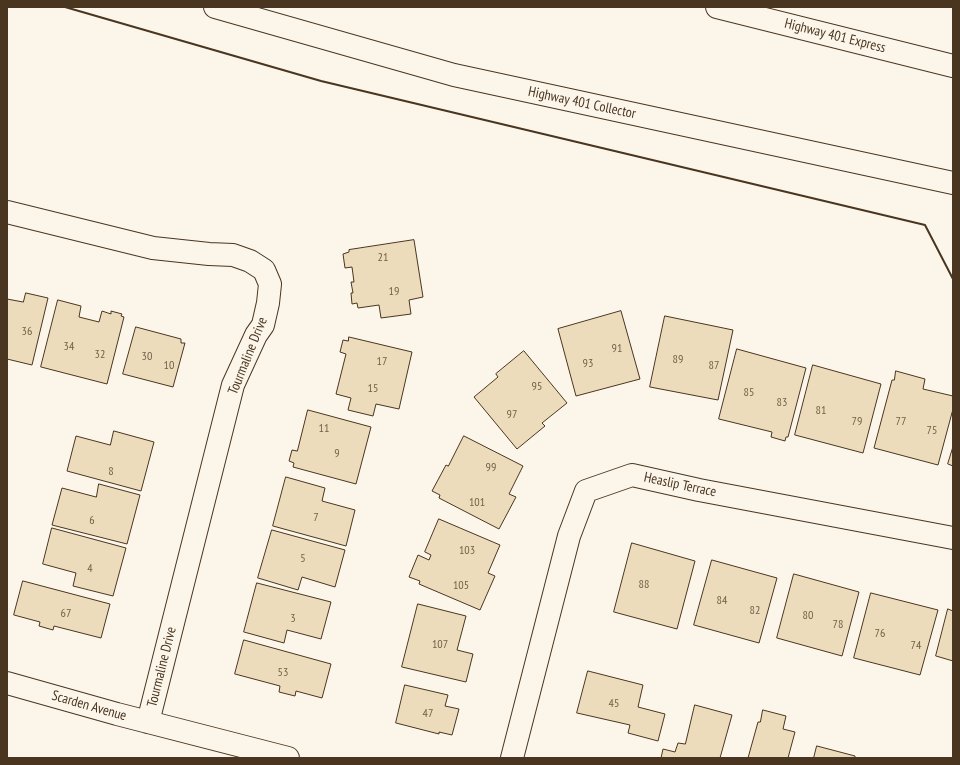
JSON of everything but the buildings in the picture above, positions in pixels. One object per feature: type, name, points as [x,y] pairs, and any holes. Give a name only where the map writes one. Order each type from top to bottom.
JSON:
[{"type":"main road","name":"Highway 401 Collector","points":[[215,7],[454,75],[953,183]]},
{"type":"main road","name":"Highway 401 Express","points":[[717,7],[953,66]]},
{"type":"main road","name":"Tourmaline Drive","points":[[7,212],[153,248],[233,255],[250,261],[264,270],[270,284],[268,303],[263,325],[256,335],[233,385],[148,722]]},
{"type":"main road","name":"Heaslip Terrace","points":[[512,758],[569,536],[586,491],[632,475],[707,491],[953,538]]},
{"type":"main road","name":"Scarden Avenue","points":[[7,683],[148,722],[288,758]]},
{"type":"wall","points":[[65,7],[321,81],[925,225],[953,279]]}]
